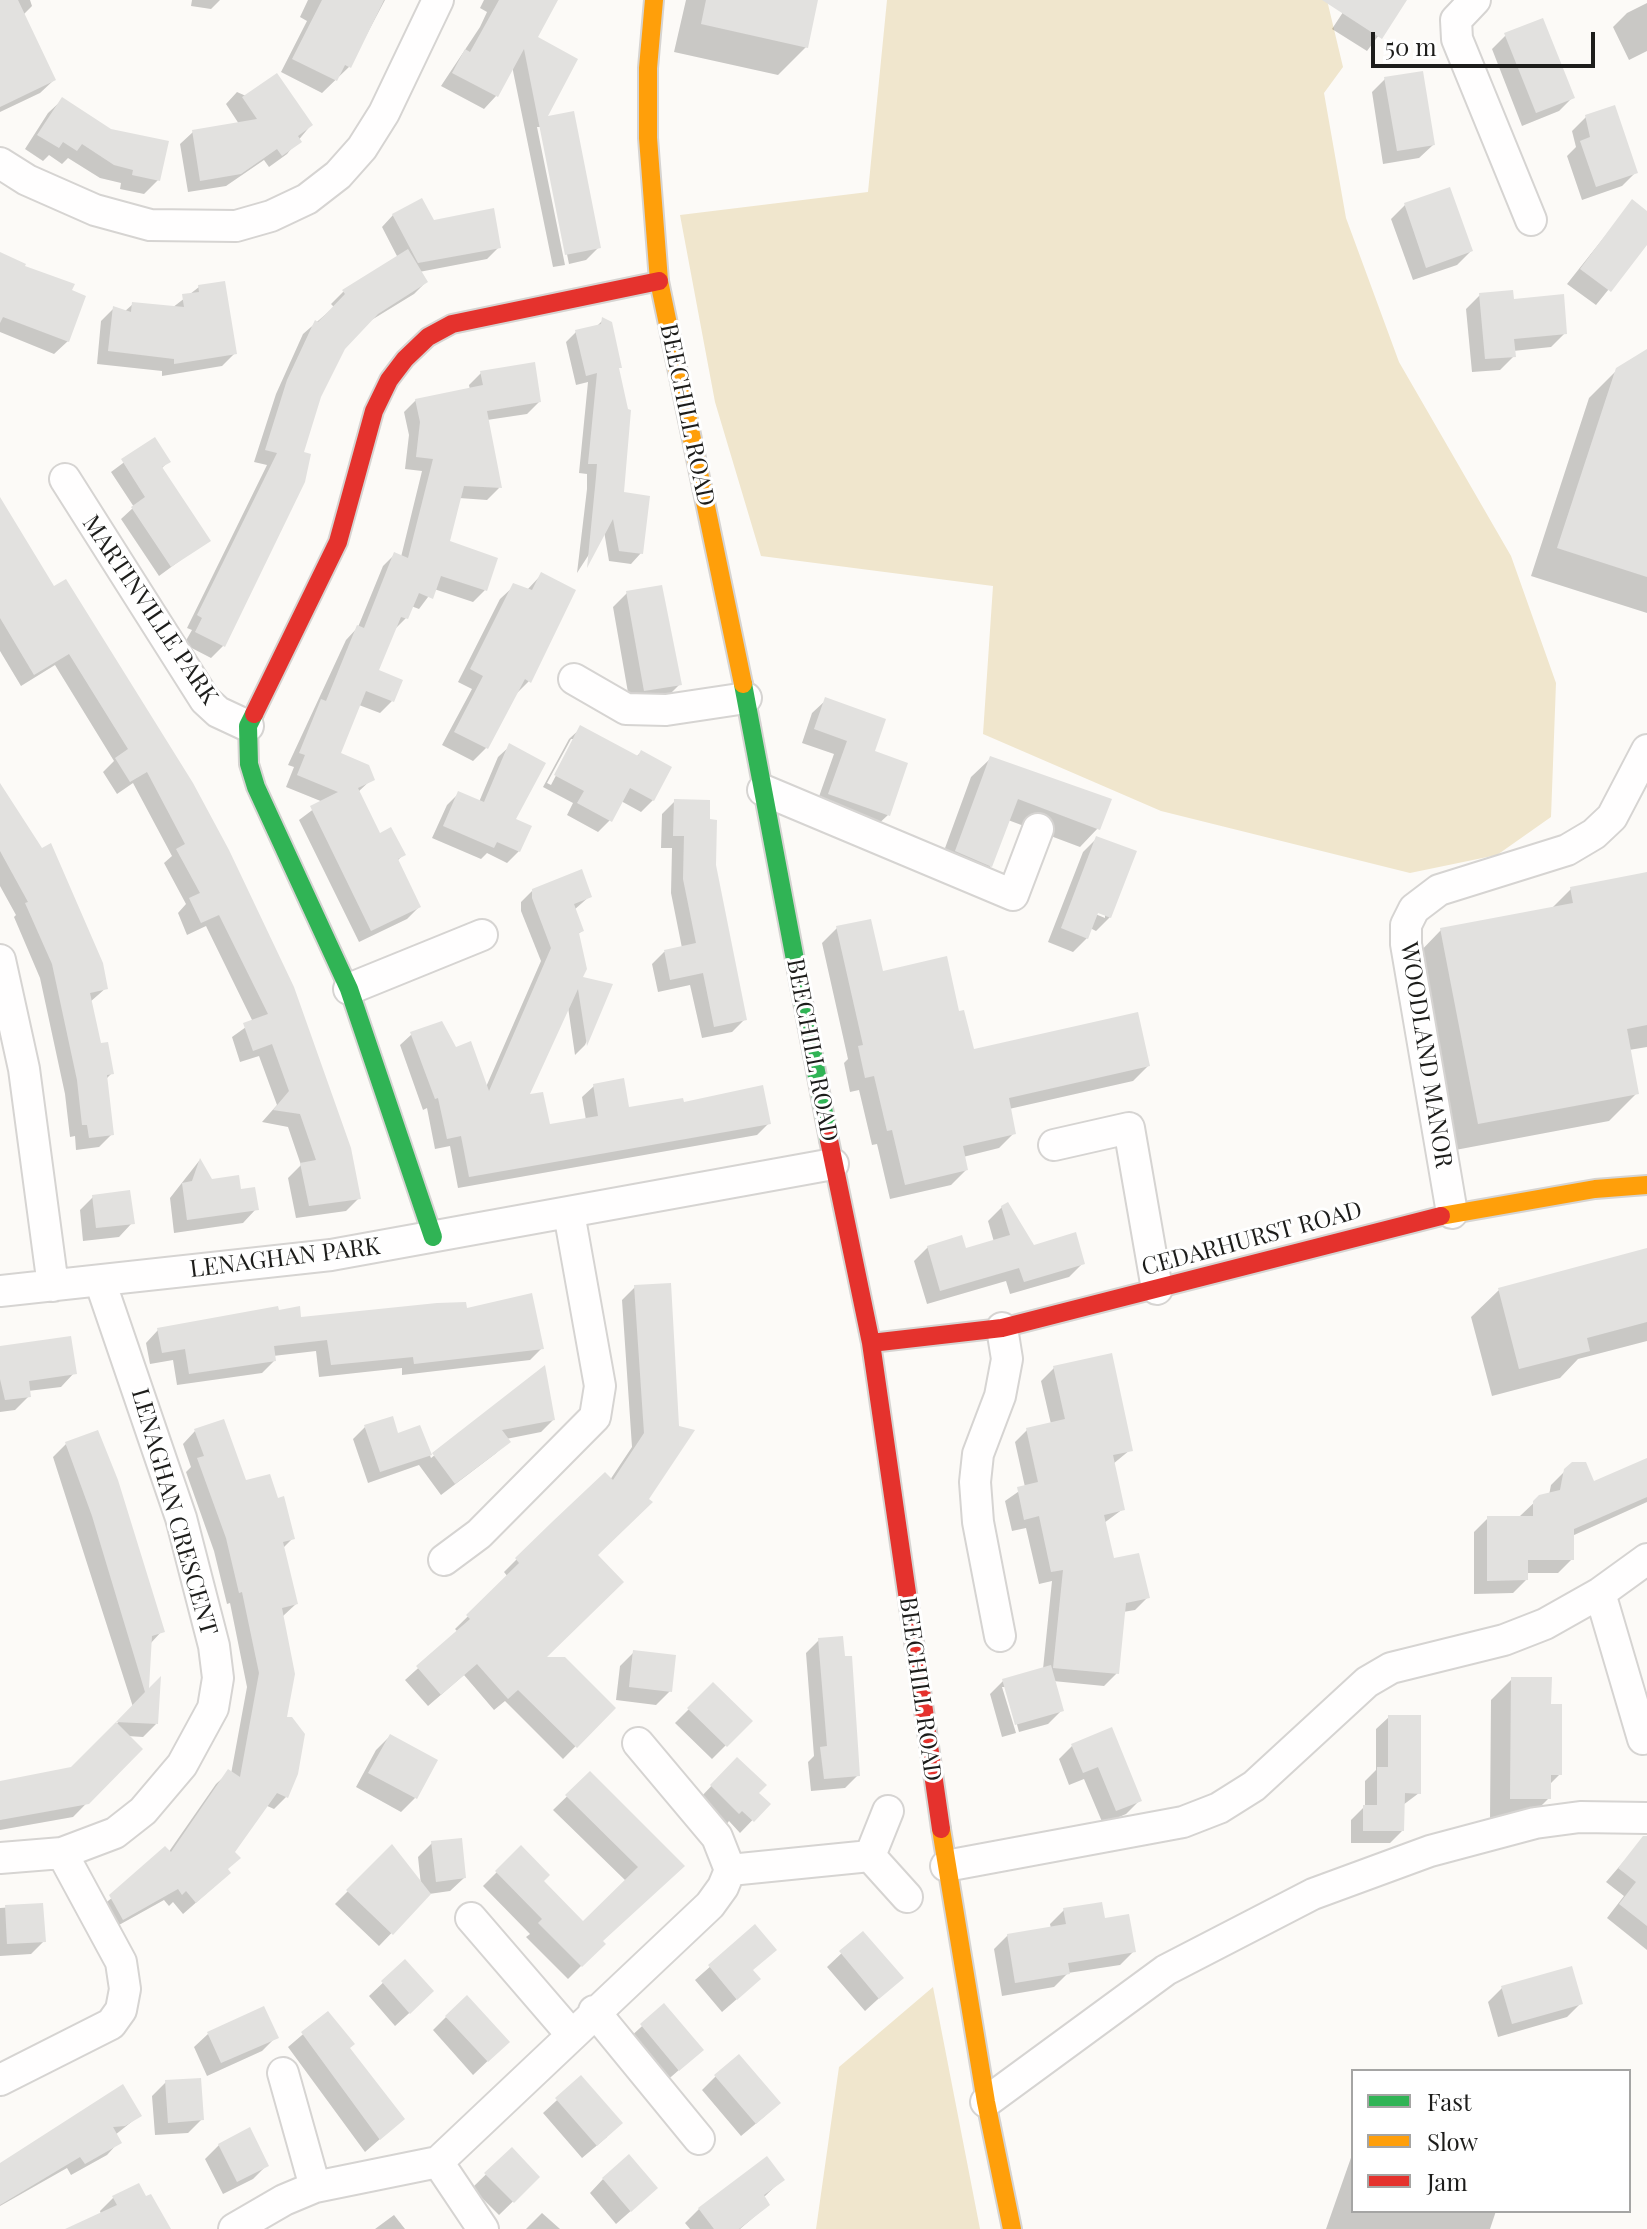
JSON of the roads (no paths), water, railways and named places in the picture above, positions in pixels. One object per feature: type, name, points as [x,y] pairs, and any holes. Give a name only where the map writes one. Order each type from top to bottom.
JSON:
[{"type":"street","points":[[0,163],[27,180],[95,210],[150,225],[236,226],[271,216],[307,199],[328,183],[362,148],[384,113],[438,0]]},
{"type":"street","name":"BEECHILL ROAD","points":[[654,0],[648,68],[648,138],[659,281],[746,698],[833,1164],[871,1343],[946,1866],[986,2102],[1012,2229]]},
{"type":"street","points":[[1475,0],[1456,20],[1457,39],[1531,220]]},
{"type":"street","name":"MARTINVILLE PARK","points":[[433,1237],[349,989],[256,787],[249,764],[248,726],[338,542],[374,411],[389,380],[405,359],[428,337],[452,324],[659,281]]},
{"type":"street","name":"MARTINVILLE PARK","points":[[65,479],[205,700],[225,716],[248,726]]},
{"type":"street","points":[[574,679],[626,709],[666,710],[746,698]]},
{"type":"street","name":"WOODLAND MANOR","points":[[1452,1213],[1406,944],[1406,925],[1414,909],[1426,897],[1567,850],[1594,834],[1612,817],[1647,750]]},
{"type":"street","points":[[763,790],[1013,895],[1038,829]]},
{"type":"street","points":[[349,989],[482,935]]},
{"type":"street","points":[[0,960],[24,1069],[53,1286]]},
{"type":"street","points":[[1054,1145],[1129,1128],[1157,1289]]},
{"type":"street","name":"LENAGHAN PARK","points":[[0,1291],[316,1257],[833,1164]]},
{"type":"street","name":"CEDARHURST ROAD","points":[[871,1343],[1002,1328],[1452,1213],[1595,1189],[1647,1185]]},
{"type":"street","points":[[444,1560],[479,1534],[595,1417],[600,1386],[569,1213]]},
{"type":"street","name":"LENAGHAN CRESCENT","points":[[0,1858],[62,1853],[115,1833],[143,1811],[200,1738],[213,1708],[218,1678],[181,1518],[100,1281]]},
{"type":"street","points":[[1000,1636],[978,1522],[975,1482],[978,1454],[1003,1384],[1007,1359],[1002,1328]]},
{"type":"street","points":[[946,1866],[1155,1828],[1219,1808],[1254,1786],[1367,1682],[1391,1668],[1504,1640],[1545,1624],[1600,1593],[1647,1559]]},
{"type":"street","points":[[1600,1593],[1643,1739]]},
{"type":"street","points":[[638,1743],[717,1837],[730,1870]]},
{"type":"street","points":[[870,1856],[888,1811]]},
{"type":"street","points":[[986,2102],[1166,1970],[1313,1894],[1430,1851],[1535,1823],[1580,1817],[1647,1818]]},
{"type":"street","points":[[0,2080],[111,2024],[121,2010],[125,1989],[121,1962],[62,1853]]},
{"type":"street","points":[[730,1870],[870,1856]]},
{"type":"street","points":[[870,1856],[907,1897]]},
{"type":"street","points":[[234,2229],[284,2200],[315,2187],[438,2162],[594,2011],[710,1905],[730,1870]]},
{"type":"street","points":[[471,1918],[571,2034]]},
{"type":"street","points":[[594,2011],[699,2139]]},
{"type":"street","points":[[283,2073],[315,2187]]},
{"type":"street","points":[[438,2162],[483,2229]]}]
